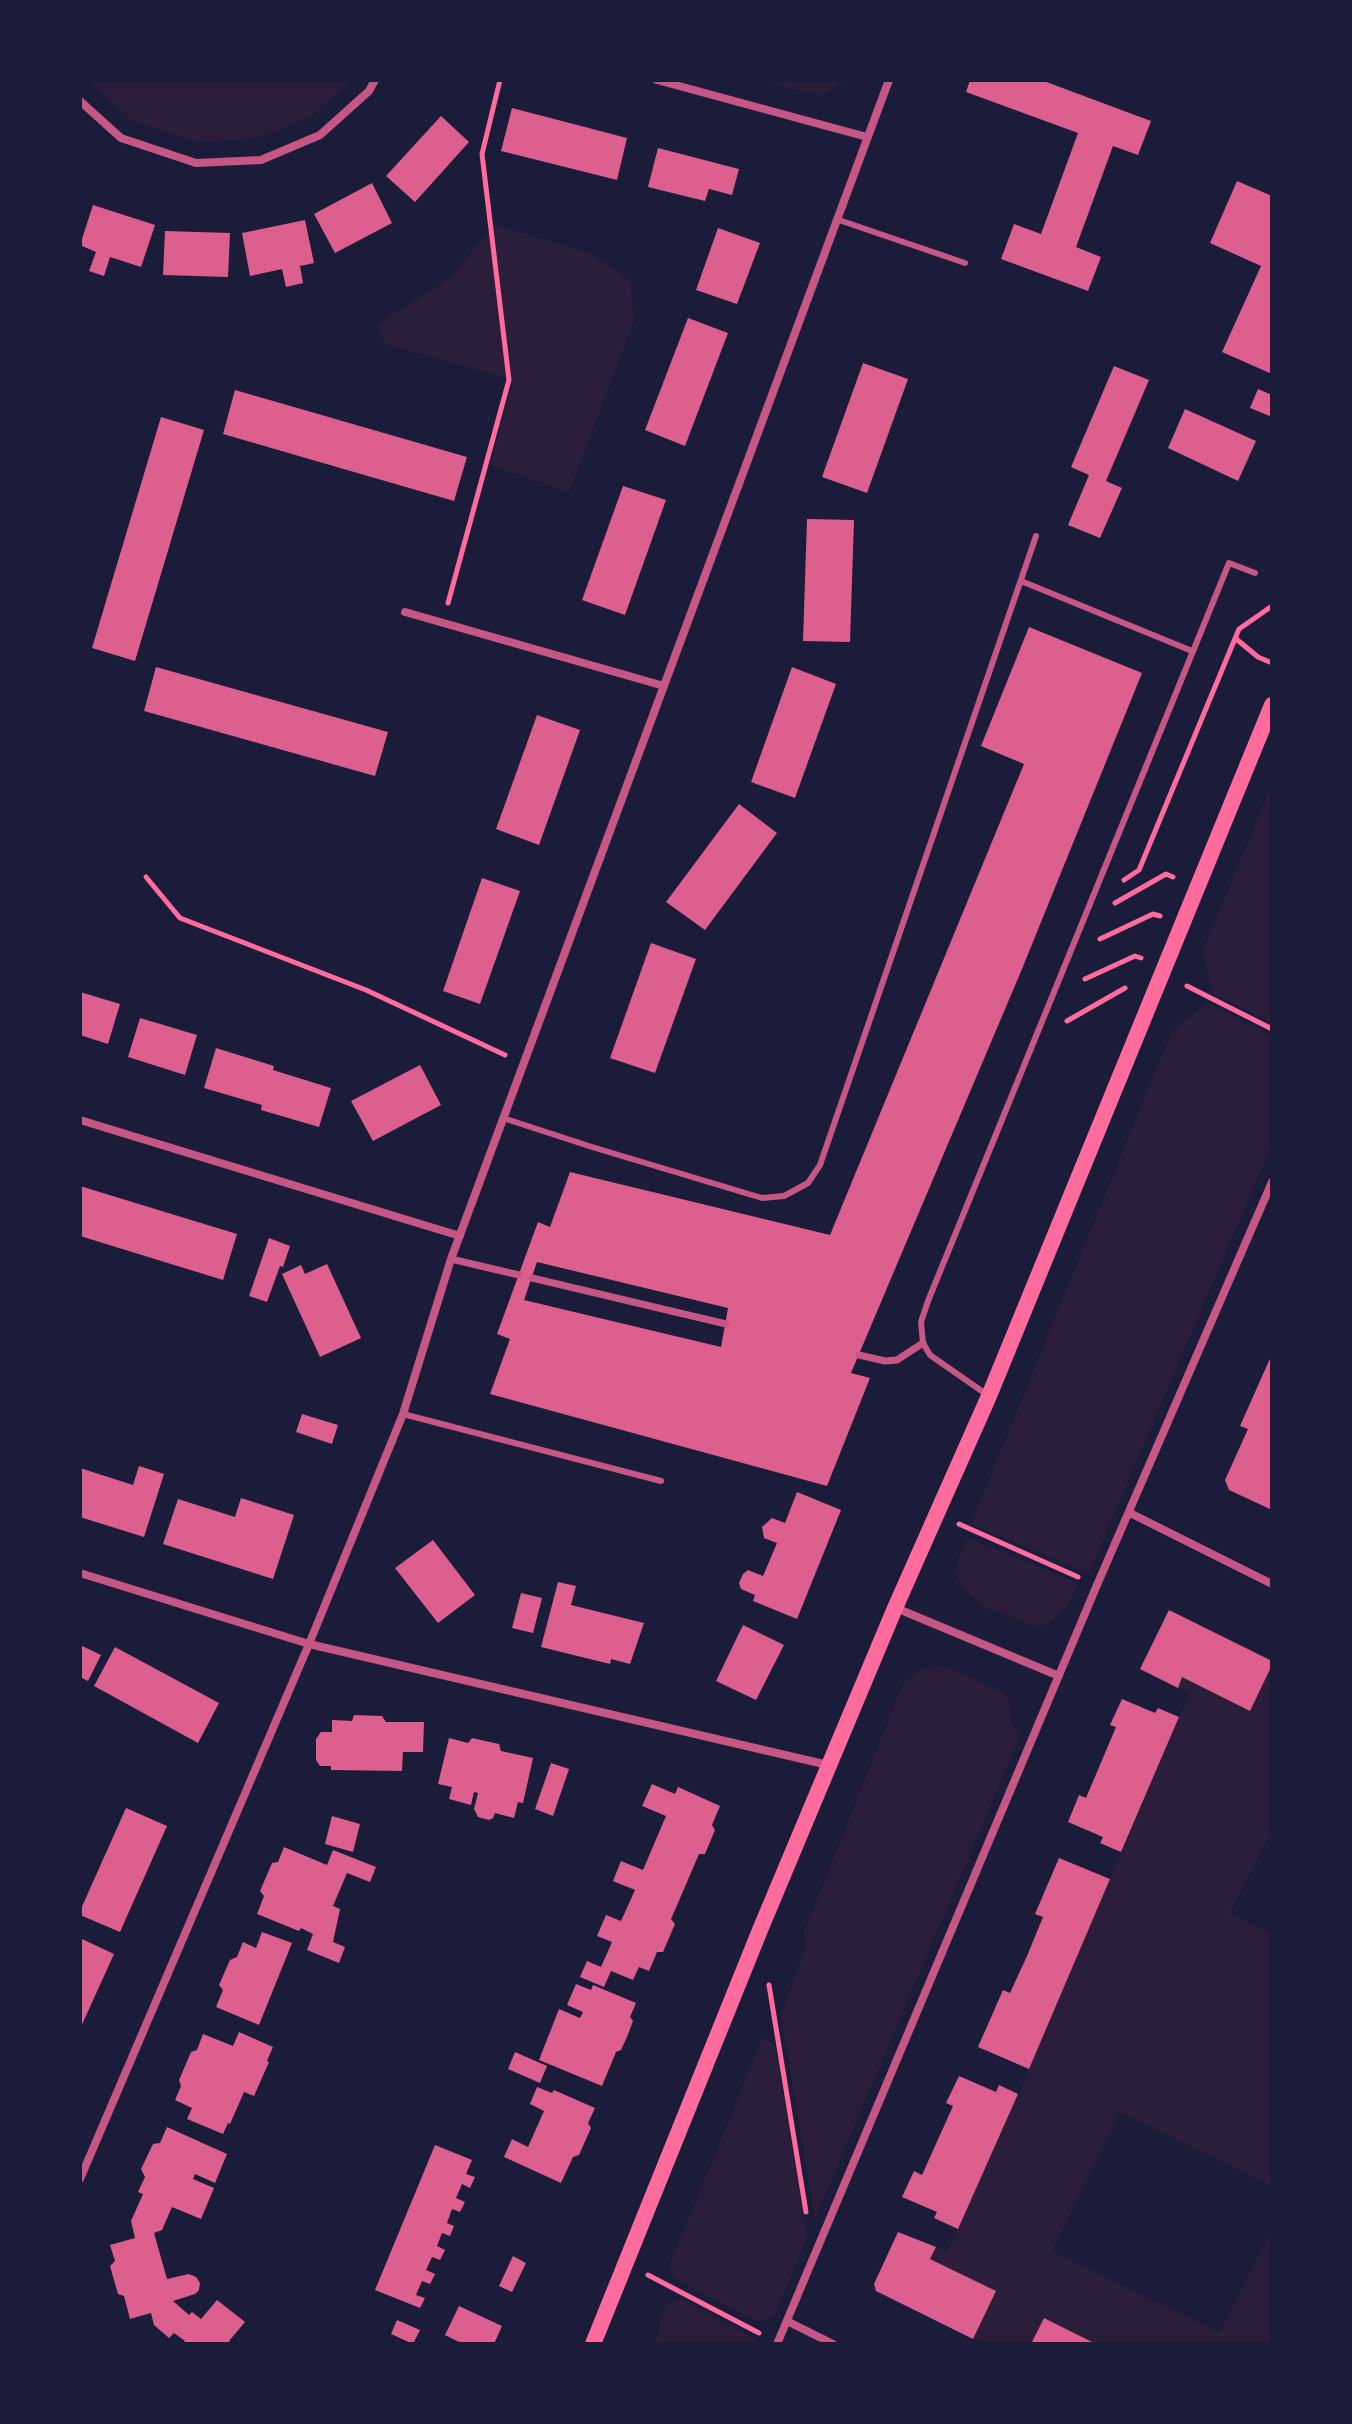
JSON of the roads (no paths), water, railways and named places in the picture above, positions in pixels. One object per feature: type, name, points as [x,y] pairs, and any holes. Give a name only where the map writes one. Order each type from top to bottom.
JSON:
[{"type":"main road","points":[[593,2344],[828,1765],[989,1396],[1272,705]]},
{"type":"street","points":[[80,101],[121,138],[196,163],[261,160],[320,135],[369,91],[375,80]]},
{"type":"street","points":[[657,80],[867,137]]},
{"type":"street","points":[[80,2179],[309,1644],[403,1414],[451,1259],[889,80]]},
{"type":"street","points":[[405,612],[664,686]]},
{"type":"street","points":[[80,1120],[460,1236]]},
{"type":"street","points":[[778,2343],[1097,1585],[1272,1182]]},
{"type":"street","points":[[451,1259],[519,1275]]},
{"type":"street","points":[[532,1278],[726,1324]]},
{"type":"street","points":[[859,1355],[885,1361],[897,1360],[923,1343]]},
{"type":"street","points":[[1130,1513],[1272,1584]]},
{"type":"street","points":[[80,1573],[309,1644],[828,1765]]},
{"type":"street","points":[[895,1608],[1059,1676]]},
{"type":"street","points":[[787,2321],[833,2344]]},
{"type":"lane","points":[[836,219],[965,263]]},
{"type":"lane","points":[[503,1118],[762,1198],[784,1196],[808,1183],[820,1165],[1036,536]]},
{"type":"lane","points":[[989,1396],[930,1355],[923,1343],[921,1322],[1229,563],[1255,573]]},
{"type":"lane","points":[[1021,581],[1192,651]]},
{"type":"lane","points":[[403,1414],[661,1481]]}]
